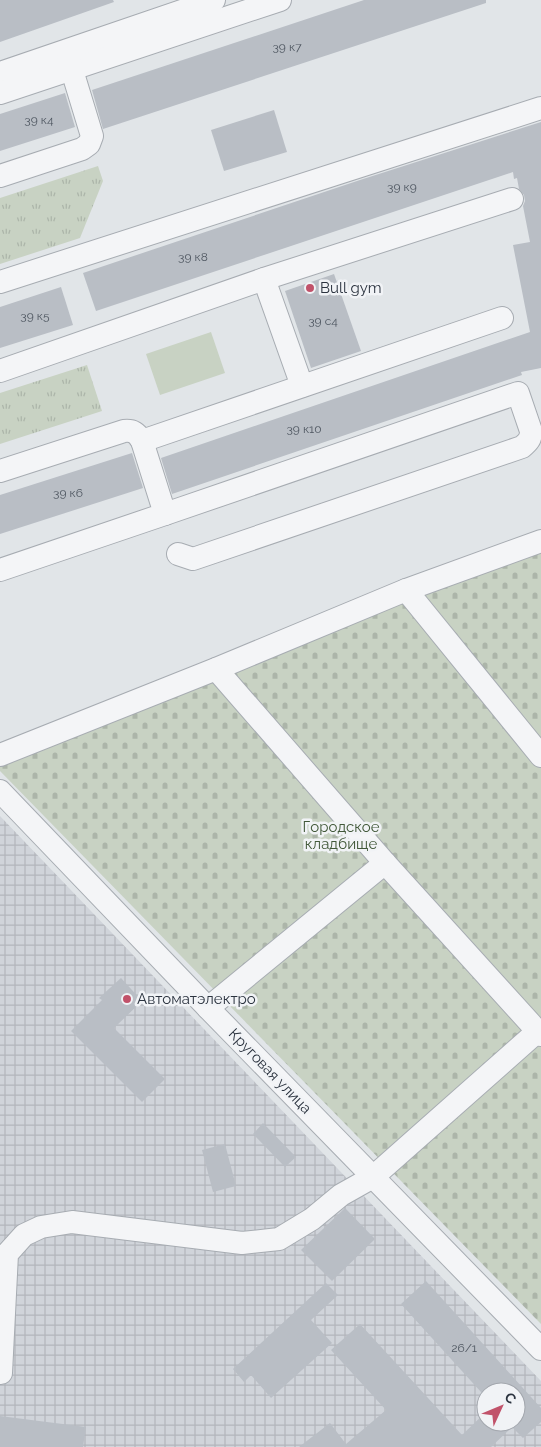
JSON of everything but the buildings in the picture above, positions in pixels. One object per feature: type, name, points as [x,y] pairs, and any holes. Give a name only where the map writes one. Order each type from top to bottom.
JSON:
[{"type":"street","points":[[0,94],[69,60],[161,9],[214,0]]},
{"type":"street","points":[[0,73],[69,60],[280,0]]},
{"type":"street","points":[[0,176],[82,149],[89,144],[92,136],[69,60]]},
{"type":"street","points":[[0,282],[541,108]]},
{"type":"street","points":[[0,371],[264,279],[512,199]]},
{"type":"street","points":[[264,279],[302,386]]},
{"type":"street","points":[[142,441],[502,318]]},
{"type":"street","points":[[0,570],[518,393],[531,431],[529,441],[522,447],[193,559],[178,554]]},
{"type":"street","points":[[0,471],[130,431],[137,434],[142,441],[166,514]]},
{"type":"street","points":[[0,754],[216,669],[406,590],[541,541]]},
{"type":"street","points":[[406,590],[541,756]]},
{"type":"street","points":[[1,1373],[7,1254],[24,1234],[41,1227],[72,1222],[242,1243],[279,1239],[373,1177],[539,1033],[385,863],[216,669]]},
{"type":"street","name":"Круговая улица","points":[[0,791],[208,1008],[540,1345]]},
{"type":"street","points":[[208,1008],[385,863]]},
{"type":"shaded area","points":[[0,816],[541,1381],[541,1447],[0,1447]]},
{"type":"green space","points":[[98,166],[103,181],[80,238],[0,264],[0,198]]},
{"type":"green space","points":[[211,332],[225,373],[160,395],[146,354]]},
{"type":"green space","points":[[87,365],[102,411],[0,444],[0,393]]},
{"type":"green space","name":"Городское кладбище","points":[[541,531],[541,1324],[0,771],[0,767]]},
{"type":"place","name":"Bull gym","points":[[310,288]]},
{"type":"place","name":"Автоматэлектро","points":[[127,999]]}]
